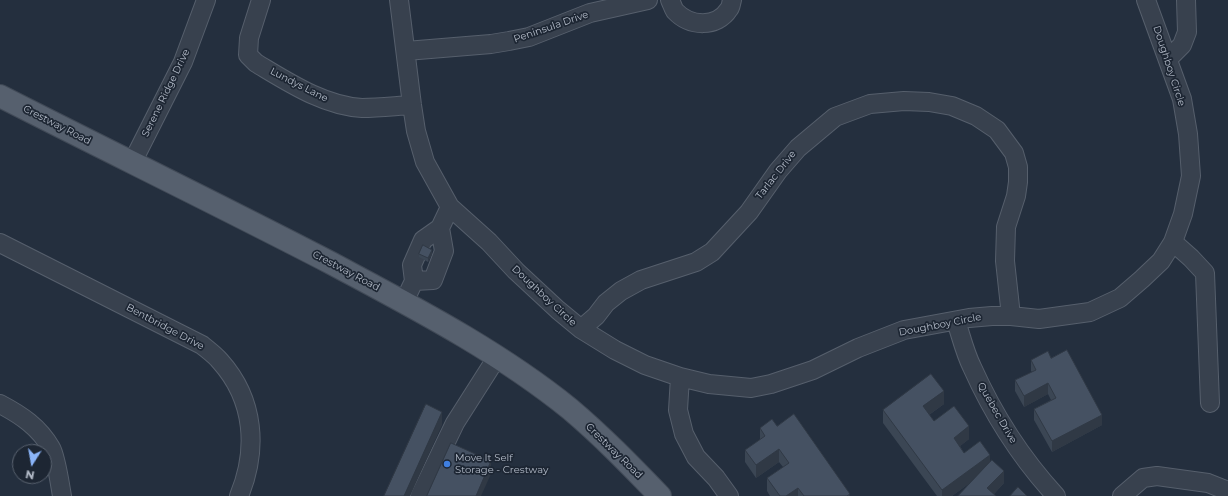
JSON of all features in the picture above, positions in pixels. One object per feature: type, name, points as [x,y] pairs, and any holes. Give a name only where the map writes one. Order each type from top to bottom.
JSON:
[{"type":"main road","name":"Crestway Road","points":[[0,96],[302,248],[404,302],[460,334],[526,377],[570,410],[613,447],[660,496]]},
{"type":"street","name":"Serene Ridge Drive","points":[[132,163],[183,62],[206,0]]},
{"type":"street","name":"Lundys Lane","points":[[261,0],[249,38],[248,55],[256,63],[320,98],[342,105],[362,108],[412,105]]},
{"type":"street","name":"Doughboy Circle","points":[[399,0],[416,131],[424,162],[450,207],[489,242],[516,271],[558,310],[581,329],[615,350],[645,365],[680,377],[709,384],[751,388],[771,384],[812,370],[858,348],[904,330],[992,316],[1011,316],[1039,319],[1090,312],[1120,298],[1142,280],[1161,261],[1173,242],[1183,214],[1191,176],[1188,134],[1182,99],[1146,0]]},
{"type":"street","name":"Peninsula Drive","points":[[406,51],[509,42],[529,37],[590,13],[648,0]]},
{"type":"street","points":[[670,0],[674,10],[687,21],[702,24],[718,20],[729,9],[732,0]]},
{"type":"street","points":[[1168,59],[1182,46],[1187,32],[1186,0]]},
{"type":"street","name":"Tarlac Drive","points":[[581,329],[621,291],[641,280],[696,262],[712,252],[749,212],[778,171],[798,148],[835,117],[870,104],[904,101],[929,102],[952,106],[976,116],[997,130],[1014,153],[1018,167],[1018,182],[1016,196],[1006,227],[1005,261],[1011,316]]},
{"type":"street","points":[[404,302],[414,281],[412,265],[423,240],[440,228],[450,207]]},
{"type":"street","points":[[414,281],[433,280],[444,251],[440,228]]},
{"type":"street","points":[[1173,242],[1205,273],[1210,403]]},
{"type":"street","name":"Bentbridge Drive","points":[[0,243],[202,345],[220,360],[232,376],[241,392],[247,409],[251,430],[249,468],[239,496]]},
{"type":"street","name":"Quebec Drive","points":[[956,321],[971,366],[998,417],[1022,456],[1056,496]]},
{"type":"street","points":[[420,496],[456,423],[497,357]]},
{"type":"street","points":[[680,377],[678,410],[684,434],[696,457],[716,478],[729,496]]},
{"type":"street","points":[[0,404],[18,413],[32,423],[52,448],[62,496]]},
{"type":"street","points":[[1122,496],[1143,478],[1156,476],[1208,484],[1228,491]]},
{"type":"building","points":[[423,245],[432,250],[428,258],[419,254]]},
{"type":"building","points":[[1067,350],[1102,415],[1052,441],[1034,409],[1056,398],[1048,383],[1024,396],[1015,380],[1036,370],[1031,360],[1048,351],[1051,358]]},
{"type":"building","points":[[931,374],[944,391],[923,406],[934,421],[954,406],[969,426],[954,438],[964,453],[980,441],[990,455],[942,490],[883,410]]},
{"type":"building","points":[[426,404],[442,412],[404,496],[384,496]]},
{"type":"building","points":[[794,414],[850,494],[847,496],[804,496],[798,488],[786,496],[780,496],[767,478],[789,463],[779,449],[756,465],[745,450],[765,436],[760,428],[772,419],[777,426]]},
{"type":"building","points":[[451,443],[491,461],[476,496],[427,496]]},
{"type":"building","points":[[992,460],[1004,471],[987,488],[996,496],[958,496]]},
{"type":"building","points":[[1018,487],[1027,496],[1010,496]]},
{"type":"place","name":"Move It Self Storage - Crestway","points":[[447,464]]}]
